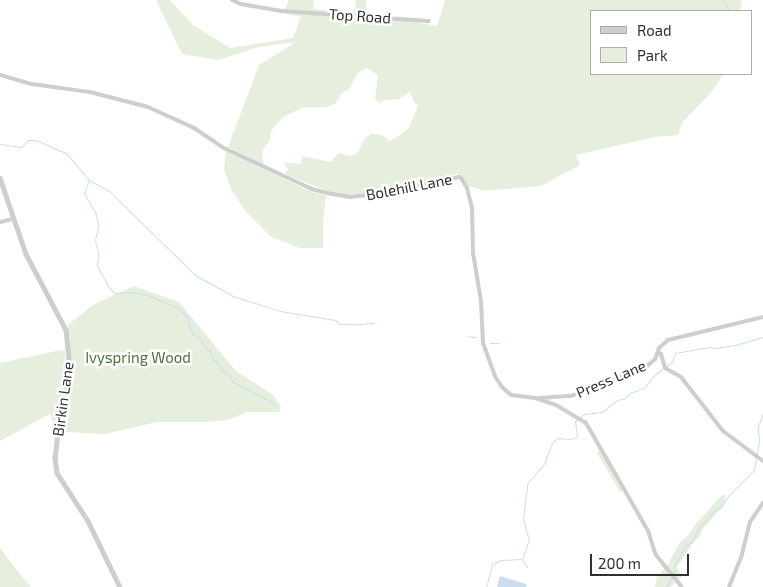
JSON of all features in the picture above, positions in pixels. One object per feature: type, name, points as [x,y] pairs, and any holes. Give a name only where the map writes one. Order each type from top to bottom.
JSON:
[{"type":"street","name":"Top Road","points":[[232,0],[240,4],[281,11],[429,21]]},
{"type":"street","name":"Bolehill Lane","points":[[0,75],[32,84],[90,92],[148,107],[194,128],[224,148],[312,189],[327,194],[350,197],[380,194],[459,176],[467,188],[472,208],[472,252],[481,301],[482,343],[496,378],[506,391],[518,397],[535,398],[556,405],[579,418],[595,436],[648,531],[656,555],[682,587]]},
{"type":"street","name":"Birkin Lane","points":[[0,178],[12,219],[28,259],[66,330],[69,357],[68,377],[55,458],[56,473],[88,521],[120,587]]},
{"type":"street","points":[[0,222],[12,219]]},
{"type":"street","name":"Press Lane","points":[[535,398],[571,396],[647,366],[655,359],[659,348],[668,340],[763,317]]},
{"type":"street","points":[[658,352],[661,354],[665,368],[681,377],[722,431],[763,460]]},
{"type":"street","points":[[729,587],[742,554],[750,522],[763,503]]},
{"type":"green space","points":[[156,0],[170,0],[193,25],[230,48],[293,38],[301,17],[283,13],[289,0],[314,0],[313,9],[354,12],[356,0],[366,0],[367,13],[437,26],[445,0],[742,0],[740,10],[590,10],[590,75],[723,75],[713,90],[682,123],[678,135],[655,137],[576,155],[580,165],[541,186],[483,191],[467,185],[457,174],[403,189],[350,196],[332,193],[285,174],[288,169],[284,162],[300,164],[303,156],[331,162],[339,153],[350,156],[358,153],[364,139],[371,134],[382,135],[389,141],[402,134],[409,127],[418,106],[410,92],[399,99],[384,100],[379,103],[375,99],[378,75],[367,68],[358,73],[350,88],[341,94],[335,104],[326,107],[304,107],[283,117],[271,131],[270,140],[262,151],[263,164],[228,147],[259,65],[296,42],[258,47],[218,60],[182,54]]},
{"type":"green space","points":[[226,151],[305,189],[326,196],[323,248],[299,248],[270,236],[247,213],[232,191],[224,169]]},
{"type":"green space","name":"Ivyspring Wood","points":[[134,286],[179,302],[235,370],[273,395],[281,407],[279,412],[247,412],[228,420],[208,422],[157,422],[105,434],[62,432],[72,378],[68,325],[93,305]]},
{"type":"green space","points":[[61,350],[65,351],[65,380],[56,424],[53,424],[50,414],[0,441],[0,363]]},
{"type":"green space","points":[[599,450],[623,491],[620,492],[597,453]]},
{"type":"green space","points":[[722,495],[726,495],[724,505],[703,529],[698,539],[695,540],[677,567],[682,577],[670,587],[655,587],[657,576],[667,566],[680,542],[687,537]]},
{"type":"green space","points":[[0,548],[19,573],[31,587],[0,587]]},
{"type":"water","points":[[500,576],[526,584],[527,587],[497,587]]},
{"type":"waterway","points":[[723,0],[729,10]]},
{"type":"waterway","points":[[0,144],[21,147],[28,140],[36,140],[67,154],[89,180],[109,191],[195,275],[233,296],[280,311],[335,320],[340,324],[360,324]]},
{"type":"waterway","points":[[89,180],[84,193],[96,214],[98,227],[95,240],[98,253],[97,266],[110,289],[115,293],[131,292],[148,295],[179,309],[186,315],[192,334],[200,338],[206,349],[210,350],[211,358],[220,365],[221,370],[229,375],[232,381],[275,404]]},
{"type":"waterway","points":[[361,324],[374,323]]},
{"type":"waterway","points":[[467,336],[476,337]]},
{"type":"waterway","points":[[522,559],[529,540],[523,519],[527,484],[544,464],[552,443],[557,438],[570,439],[577,437],[575,421],[584,414],[602,412],[617,400],[626,398],[630,393],[644,388],[654,375],[672,362],[675,353],[735,345],[763,337]]},
{"type":"waterway","points":[[490,343],[499,343]]},
{"type":"waterway","points":[[674,574],[675,565],[685,546],[692,542],[699,528],[714,511],[721,507],[729,495],[754,470],[759,443],[758,427],[763,412]]},
{"type":"waterway","points":[[486,587],[492,564],[501,560],[521,559]]},
{"type":"waterway","points":[[522,560],[527,567]]},
{"type":"waterway","points":[[666,587],[672,578]]}]
